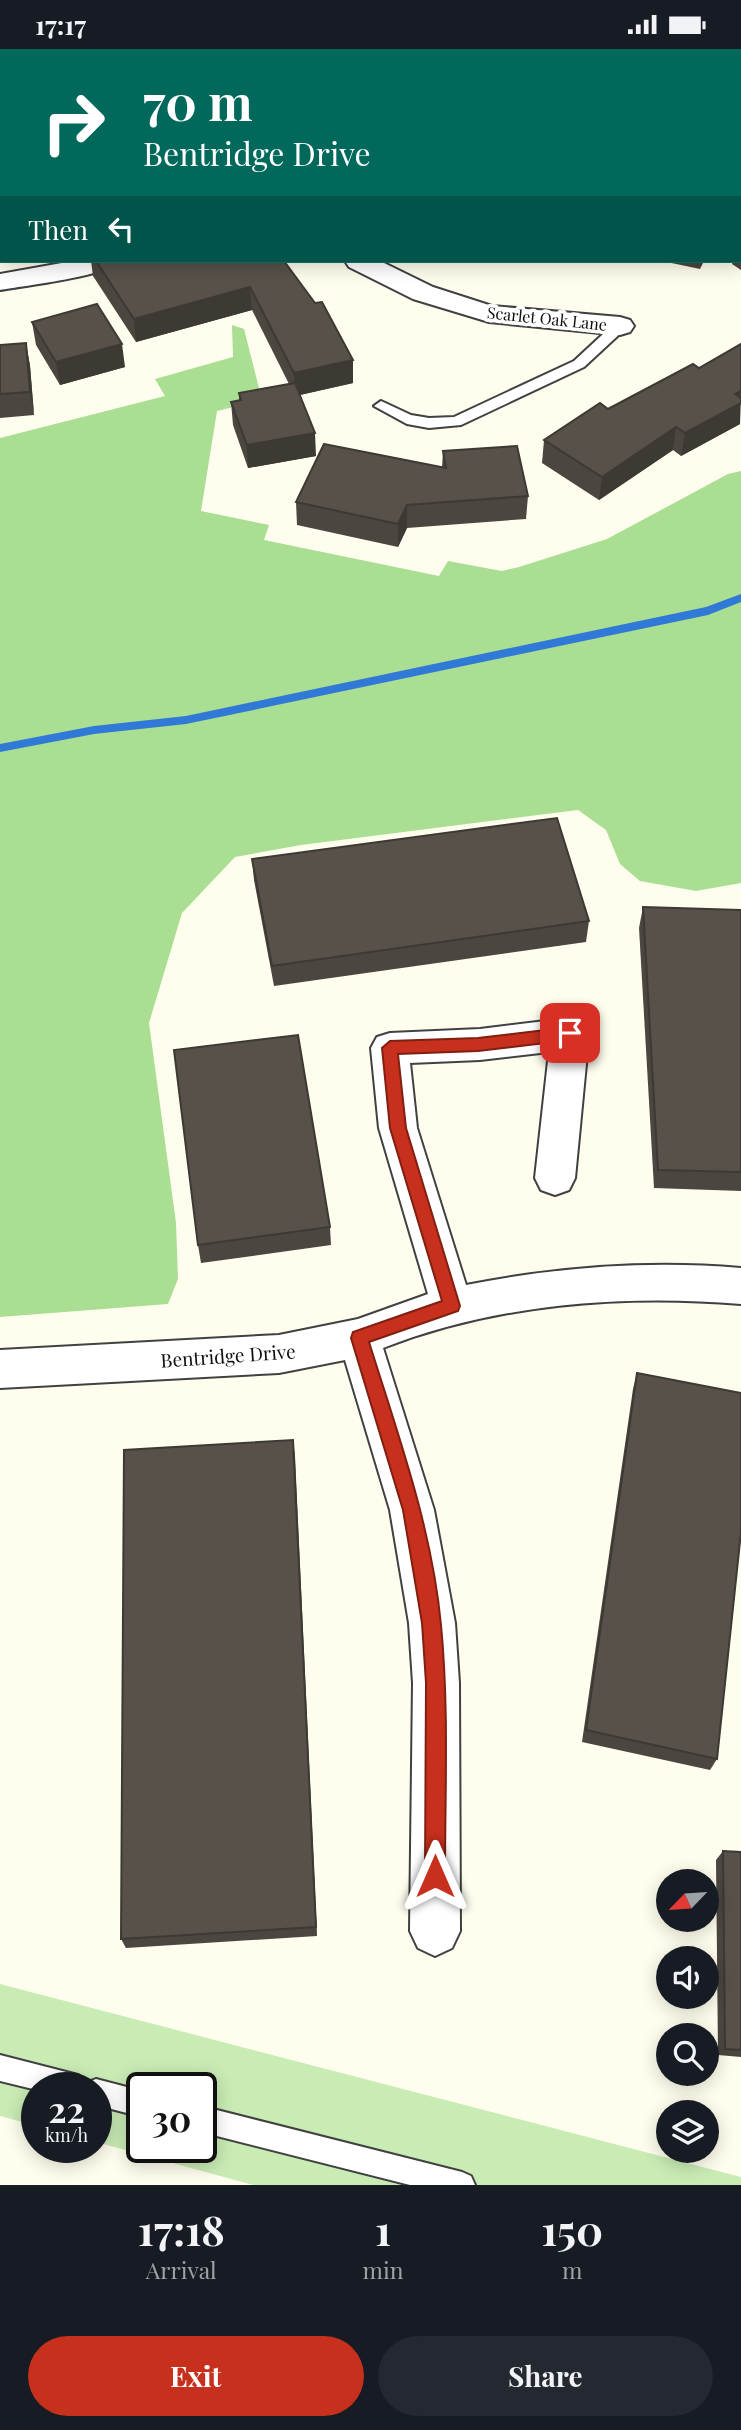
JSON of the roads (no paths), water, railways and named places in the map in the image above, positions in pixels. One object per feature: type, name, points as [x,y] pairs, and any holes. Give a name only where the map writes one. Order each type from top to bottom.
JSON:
[{"type":"street","points":[[0,282],[100,263]]},
{"type":"street","name":"Scarlet Oak Lane","points":[[363,263],[423,293],[489,314],[620,326]]},
{"type":"street","points":[[452,1306],[398,1128],[390,1048],[522,1041],[570,1033],[555,1178]]},
{"type":"street","name":"Bentridge Drive","points":[[0,1369],[279,1354],[359,1338],[421,1314],[452,1306],[502,1296],[601,1284],[694,1282],[741,1286]]},
{"type":"street","points":[[359,1338],[412,1510],[432,1623],[436,1683],[435,1931]]},
{"type":"lane","points":[[381,405],[407,419],[429,423],[456,422],[579,364],[620,326]]},
{"type":"lane","points":[[0,2068],[21,2073]]},
{"type":"lane","points":[[217,2123],[462,2185]]},
{"type":"waterway","points":[[0,748],[94,730],[186,720],[708,611],[741,598]]}]
